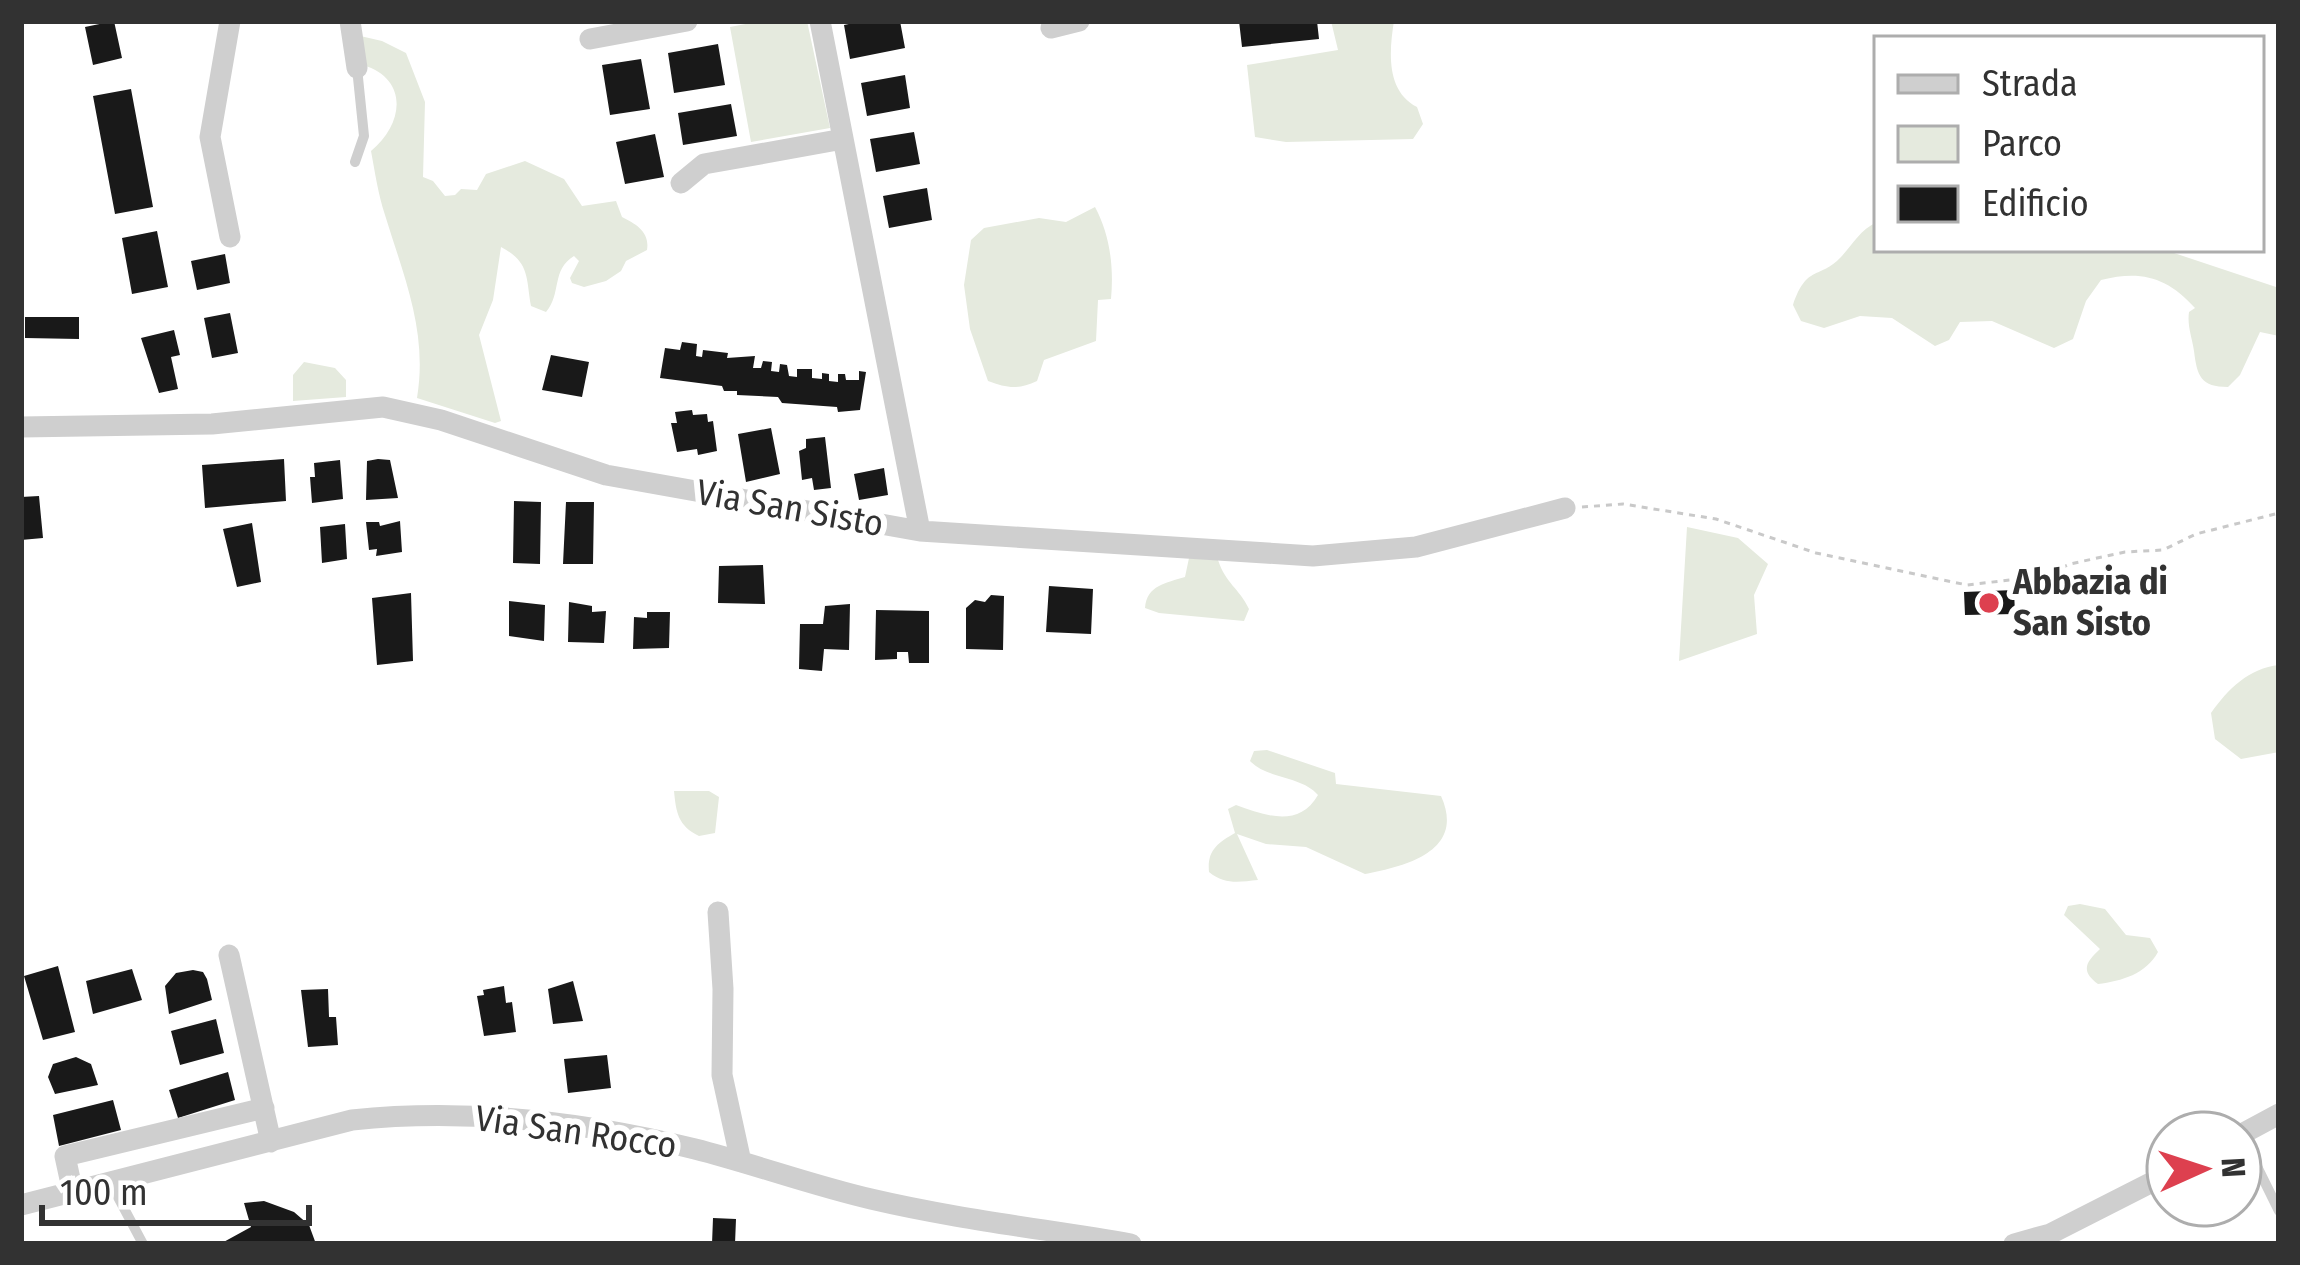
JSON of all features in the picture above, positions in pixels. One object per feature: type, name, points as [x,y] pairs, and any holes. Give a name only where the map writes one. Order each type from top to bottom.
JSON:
[{"type":"street","points":[[230,21],[210,136],[230,237]]},
{"type":"street","points":[[350,21],[357,68]]},
{"type":"street","points":[[590,39],[687,21]]},
{"type":"street","points":[[820,21],[920,531]]},
{"type":"street","points":[[1052,28],[1079,21]]},
{"type":"street","points":[[682,184],[704,164],[843,139]]},
{"type":"street","name":"Via San Sisto","points":[[21,427],[212,424],[383,407],[442,419],[606,475],[920,531],[1313,556],[1415,547],[1565,508]]},
{"type":"street","points":[[718,912],[722,1075],[741,1162]]},
{"type":"street","points":[[229,955],[272,1142]]},
{"type":"street","points":[[73,1192],[65,1156],[264,1108]]},
{"type":"street","name":"Via San Rocco","points":[[21,1205],[352,1120],[396,1115],[500,1116],[579,1125],[741,1162],[869,1198],[1131,1244]]},
{"type":"street","points":[[2014,1244],[2050,1234],[2144,1186]]},
{"type":"lane","points":[[355,161],[364,136],[357,68]]},
{"type":"lane","points":[[2264,1181],[2279,1211]]},
{"type":"lane","points":[[111,1184],[143,1244]]},
{"type":"path","points":[[1565,508],[1623,504],[1717,520],[1816,553],[1967,585],[2044,576],[2070,564],[2125,552],[2163,550],[2196,534],[2279,513]]},
{"type":"green space","points":[[807,21],[830,128],[751,142],[730,27]]},
{"type":"green space","points":[[1331,21],[1394,21],[1391,58],[1395,81],[1417,107],[1423,124],[1413,139],[1286,142],[1255,137],[1247,65],[1338,50]]},
{"type":"green space","points":[[356,35],[406,53],[425,102],[423,177],[445,196],[461,189],[477,190],[486,174],[525,161],[564,179],[582,206],[616,201],[622,217],[646,238],[647,250],[626,261],[621,271],[584,287],[570,278],[579,261],[574,256],[562,268],[546,312],[531,306],[522,265],[501,247],[493,300],[479,335],[501,421],[417,398],[417,327],[371,151],[390,128],[397,103],[388,81],[363,65]]},
{"type":"green space","points":[[1095,207],[1107,240],[1112,275],[1111,299],[1098,300],[1096,341],[1044,360],[1037,381],[1030,384],[1013,387],[988,381],[970,329],[964,285],[971,240],[984,228],[1039,218],[1066,222]]},
{"type":"green space","points":[[1874,224],[1874,252],[2174,252],[2279,288],[2279,336],[2260,332],[2240,375],[2228,387],[2212,385],[2197,367],[2189,322],[2189,312],[2195,308],[2164,283],[2141,276],[2101,280],[2086,301],[2073,339],[2054,348],[1992,321],[1960,322],[1949,340],[1935,346],[1892,318],[1860,316],[1824,328],[1801,321],[1793,305],[1803,283],[1833,264]]},
{"type":"green space","points":[[304,362],[335,368],[346,380],[346,397],[293,401],[293,375]]},
{"type":"green space","points":[[1687,527],[1738,538],[1768,564],[1754,595],[1757,634],[1679,661]]},
{"type":"green space","points":[[1189,558],[1218,560],[1249,609],[1244,621],[1145,608],[1154,590],[1185,577]]},
{"type":"green space","points":[[2279,665],[2279,752],[2241,759],[2215,739],[2211,713],[2240,681]]},
{"type":"green space","points":[[1267,750],[1335,773],[1336,784],[1441,796],[1447,815],[1439,843],[1414,860],[1365,874],[1306,847],[1266,844],[1237,834],[1258,880],[1221,879],[1209,872],[1209,865],[1214,848],[1235,833],[1228,809],[1236,805],[1292,816],[1318,795],[1250,761],[1254,751]]},
{"type":"green space","points":[[674,791],[709,791],[719,797],[715,833],[699,836],[682,823]]},
{"type":"green space","points":[[2068,906],[2105,909],[2126,935],[2150,938],[2158,952],[2153,960],[2132,975],[2098,984],[2087,966],[2100,949],[2064,915]]},
{"type":"building","points":[[114,21],[122,58],[93,65],[85,27]]},
{"type":"building","points":[[900,21],[905,48],[850,59],[844,25]]},
{"type":"building","points":[[1239,21],[1317,21],[1319,39],[1242,47]]},
{"type":"building","points":[[718,44],[725,85],[674,93],[668,53]]},
{"type":"building","points":[[641,59],[650,109],[610,115],[602,65]]},
{"type":"building","points":[[905,75],[910,108],[867,116],[861,83]]},
{"type":"building","points":[[131,89],[153,207],[115,214],[93,96]]},
{"type":"building","points":[[731,104],[737,136],[683,145],[678,113]]},
{"type":"building","points":[[914,132],[920,164],[876,172],[870,139]]},
{"type":"building","points":[[655,134],[664,177],[625,184],[616,142]]},
{"type":"building","points":[[927,188],[932,220],[889,228],[883,196]]},
{"type":"building","points":[[157,231],[168,287],[132,294],[122,238]]},
{"type":"building","points":[[225,254],[230,283],[197,290],[191,261]]},
{"type":"building","points":[[230,313],[238,353],[212,358],[204,318]]},
{"type":"building","points":[[25,317],[79,317],[79,339],[25,338]]},
{"type":"building","points":[[174,330],[180,355],[171,357],[178,389],[159,393],[141,338]]},
{"type":"building","points":[[682,342],[697,344],[696,356],[702,357],[703,350],[728,353],[727,358],[755,356],[753,368],[761,368],[763,361],[772,362],[771,371],[779,372],[780,364],[787,365],[789,376],[797,377],[797,369],[812,369],[812,378],[829,374],[829,381],[838,382],[838,374],[859,380],[859,371],[866,372],[860,410],[838,412],[837,407],[782,403],[778,397],[737,395],[722,386],[660,378],[665,348],[680,350]]},
{"type":"building","points":[[551,355],[589,362],[582,397],[542,390]]},
{"type":"building","points":[[692,410],[693,415],[707,414],[708,422],[713,421],[717,451],[677,452],[671,423],[677,423],[675,412]]},
{"type":"building","points":[[771,428],[780,474],[746,482],[738,434]]},
{"type":"building","points":[[825,437],[831,488],[814,490],[812,478],[802,480],[799,451],[806,448],[806,439]]},
{"type":"building","points":[[284,459],[286,501],[205,508],[202,465]]},
{"type":"building","points":[[340,460],[343,499],[312,503],[314,463]]},
{"type":"building","points":[[390,460],[398,498],[366,500],[367,461]]},
{"type":"building","points":[[884,468],[888,495],[859,500],[854,474]]},
{"type":"building","points":[[39,496],[43,538],[21,540],[21,497]]},
{"type":"building","points":[[514,501],[541,502],[540,564],[513,563]]},
{"type":"building","points":[[566,502],[594,502],[593,564],[563,564]]},
{"type":"building","points":[[400,521],[402,552],[376,556],[377,549],[369,550],[366,522],[380,526]]},
{"type":"building","points":[[252,523],[261,582],[237,587],[223,529]]},
{"type":"building","points":[[345,524],[347,559],[322,563],[320,527]]},
{"type":"building","points":[[763,565],[765,604],[718,603],[719,566]]},
{"type":"building","points":[[1049,586],[1093,589],[1091,634],[1046,632]]},
{"type":"building","name":"Abbazia di San Sisto","points":[[2014,590],[2015,614],[1965,615],[1964,592]]},
{"type":"building","points":[[411,593],[413,661],[377,665],[372,598]]},
{"type":"building","points":[[991,595],[1004,596],[1003,650],[966,649],[966,608]]},
{"type":"building","points":[[509,601],[545,605],[544,641],[509,636]]},
{"type":"building","points":[[569,602],[592,606],[592,612],[606,611],[604,643],[568,642]]},
{"type":"building","points":[[850,604],[849,650],[824,649],[822,671],[799,669],[800,624],[823,624],[825,606]]},
{"type":"building","points":[[876,610],[929,611],[929,663],[909,663],[908,652],[897,652],[897,659],[875,660]]},
{"type":"building","points":[[647,612],[670,612],[669,648],[633,649],[634,617],[647,618]]},
{"type":"building","points":[[58,966],[75,1032],[43,1040],[24,976]]},
{"type":"building","points":[[132,969],[142,1000],[93,1014],[86,981]]},
{"type":"building","points":[[203,972],[212,1000],[169,1014],[165,986],[176,973]]},
{"type":"building","points":[[573,981],[583,1021],[553,1024],[548,989]]},
{"type":"building","points":[[504,986],[506,1003],[512,1002],[516,1032],[484,1036],[477,996]]},
{"type":"building","points":[[328,989],[329,1017],[336,1017],[338,1045],[308,1047],[301,990]]},
{"type":"building","points":[[216,1019],[224,1053],[180,1065],[171,1031]]},
{"type":"building","points":[[607,1055],[611,1088],[568,1093],[564,1059]]},
{"type":"building","points":[[76,1057],[91,1064],[98,1085],[55,1094],[48,1077],[53,1064]]},
{"type":"building","points":[[228,1072],[235,1100],[178,1118],[169,1090]]},
{"type":"building","points":[[113,1100],[121,1130],[59,1146],[53,1115]]},
{"type":"building","points":[[264,1201],[294,1212],[309,1225],[316,1244],[220,1244],[251,1227],[244,1203]]},
{"type":"building","points":[[713,1218],[736,1219],[735,1244],[712,1244]]},
{"type":"place","name":"Abbazia di San Sisto","points":[[1989,603]]}]
